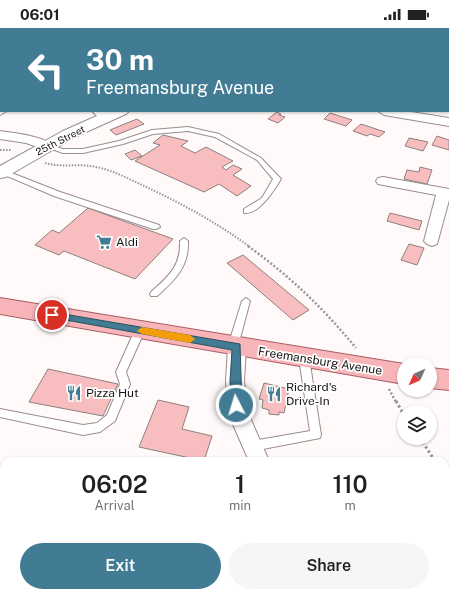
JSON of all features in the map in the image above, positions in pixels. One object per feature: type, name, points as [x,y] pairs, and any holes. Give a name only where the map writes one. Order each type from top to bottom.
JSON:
[{"type":"main road","name":"25th Street","points":[[1,172],[43,154],[102,114],[115,112]]},
{"type":"main road","name":"Freemansburg Avenue","points":[[0,306],[304,358],[397,383]]},
{"type":"main road","points":[[437,379],[449,380]]},
{"type":"street","points":[[390,112],[449,122]]},
{"type":"street","points":[[0,135],[29,140],[43,154]]},
{"type":"street","points":[[383,180],[446,193],[432,241]]},
{"type":"street","points":[[235,347],[237,408],[256,454]]},
{"type":"lane","points":[[43,154],[63,151],[83,151],[121,143],[152,132],[188,129],[217,135],[259,159],[277,179],[265,199],[247,211]]},
{"type":"lane","points":[[1,172],[57,194],[156,227]]},
{"type":"lane","points":[[154,294],[170,278],[183,261],[186,253],[184,241]]},
{"type":"lane","points":[[235,347],[246,301]]},
{"type":"lane","points":[[0,413],[83,430],[100,427],[111,418],[125,384],[121,372],[140,330]]},
{"type":"lane","points":[[256,454],[316,435],[304,358]]},
{"type":"path","points":[[43,154],[52,166],[77,164],[101,168],[167,197],[198,213],[256,250],[323,309],[356,348]]},
{"type":"path","points":[[397,388],[394,401],[397,405]]},
{"type":"path","points":[[425,445],[433,457]]},
{"type":"building","points":[[277,112],[281,114],[279,115],[285,117],[278,123],[268,119]]},
{"type":"building","points":[[330,113],[352,120],[346,126],[324,119]]},
{"type":"building","points":[[137,119],[144,124],[116,135],[110,130]]},
{"type":"building","points":[[361,124],[385,132],[379,137],[370,134],[367,136],[353,131]]},
{"type":"building","points":[[163,135],[188,141],[181,146],[195,153],[206,147],[233,161],[222,167],[226,170],[233,165],[242,169],[233,175],[251,186],[237,196],[219,184],[204,192],[135,161],[160,145],[153,143]]},
{"type":"building","points":[[437,136],[449,140],[449,150],[432,145]]},
{"type":"building","points":[[409,138],[428,142],[423,151],[405,146]]},
{"type":"building","points":[[135,150],[142,156],[131,160],[125,154]]},
{"type":"building","points":[[420,167],[432,170],[427,184],[404,179],[407,170],[419,172]]},
{"type":"building","name":"Aldi","points":[[88,208],[173,239],[135,279],[64,251],[59,255],[35,245],[52,230],[59,233]]},
{"type":"building","points":[[390,213],[422,221],[419,230],[387,221]]},
{"type":"building","points":[[409,244],[424,248],[417,265],[401,260]]},
{"type":"building","points":[[243,255],[309,310],[293,320],[227,263]]},
{"type":"building","name":"Pizza Hut","points":[[48,369],[118,384],[103,416],[29,402]]},
{"type":"building","name":"Richard's Drive-In","points":[[264,383],[289,389],[284,413],[279,412],[279,415],[269,414],[269,410],[262,408],[263,400],[259,399]]},
{"type":"building","points":[[158,400],[189,407],[182,429],[212,436],[205,457],[185,457],[139,447]]},
{"type":"slow traffic","points":[[142,331],[190,339]]},
{"type":"place","name":"Aldi","points":[[104,242]]},
{"type":"place","name":"Pizza Hut","points":[[74,393]]},
{"type":"place","name":"Richard's Drive-In","points":[[274,394]]},
{"type":"route","points":[[52,315],[237,347],[235,381],[236,405]]}]
